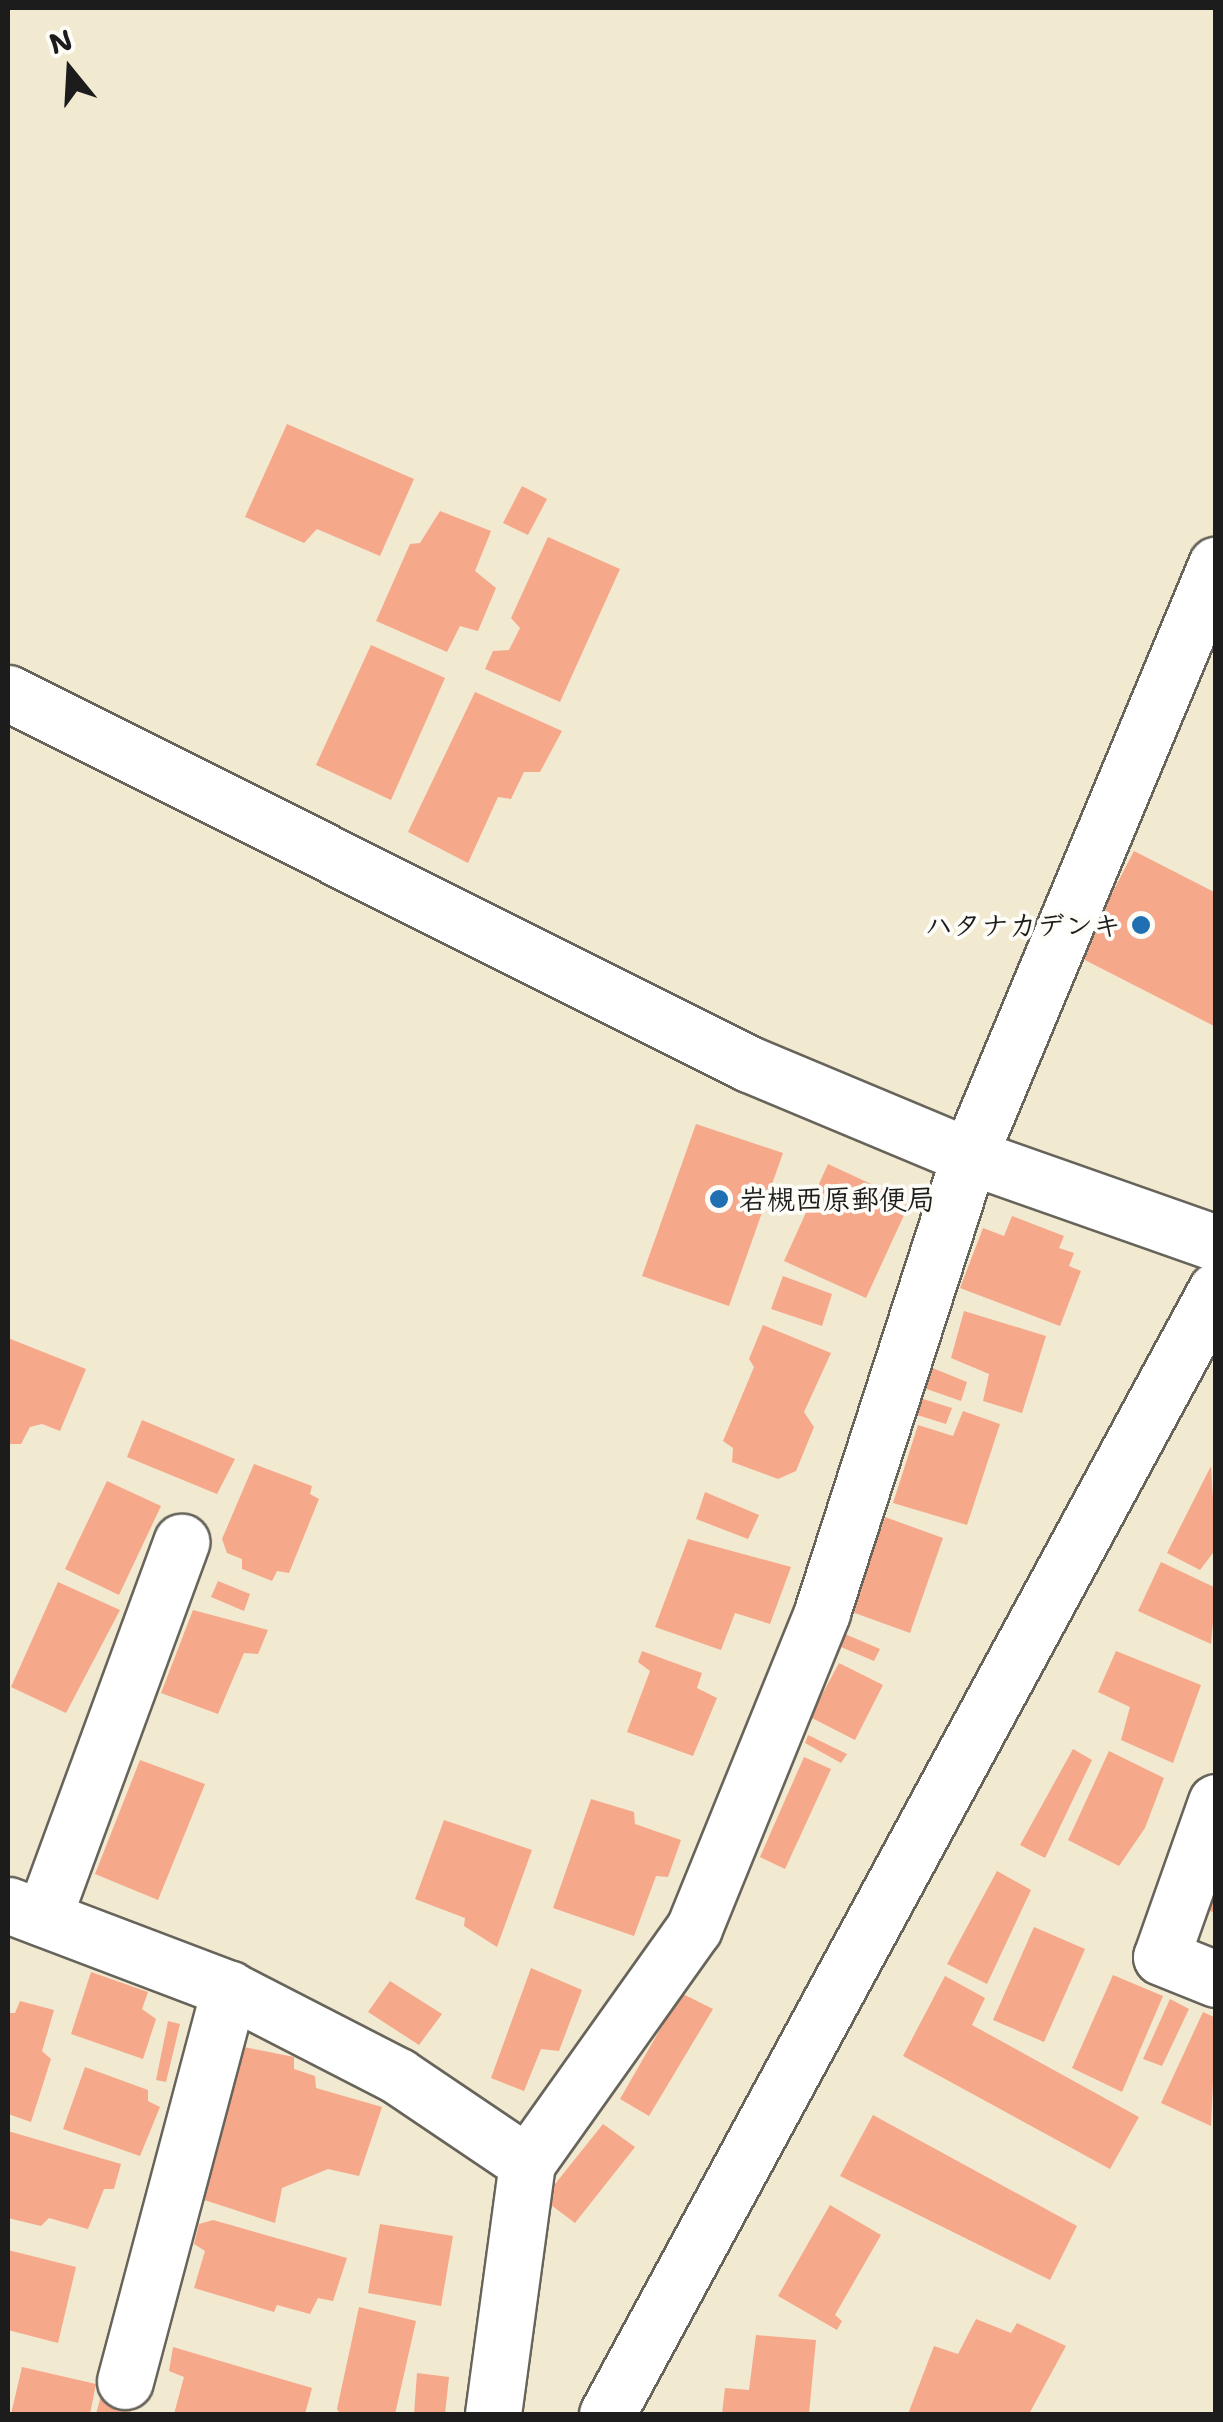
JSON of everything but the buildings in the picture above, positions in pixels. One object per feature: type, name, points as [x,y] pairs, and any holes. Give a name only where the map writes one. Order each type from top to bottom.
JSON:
[{"type":"street","points":[[493,2414],[527,2163],[694,1928],[822,1612],[970,1156],[1216,565]]},
{"type":"street","points":[[8,693],[748,1064],[970,1156],[1216,1243]]},
{"type":"street","points":[[607,2414],[1216,1290]]},
{"type":"street","points":[[181,1542],[26,1911],[230,1989],[398,2076],[527,2163]]},
{"type":"street","points":[[1216,1802],[1161,1956],[1216,1979]]},
{"type":"street","points":[[125,2381],[230,1989]]},
{"type":"place","name":"ハタナカデンキ","points":[[1141,925]]},
{"type":"place","name":"岩槻西原郵便局","points":[[719,1199]]}]
